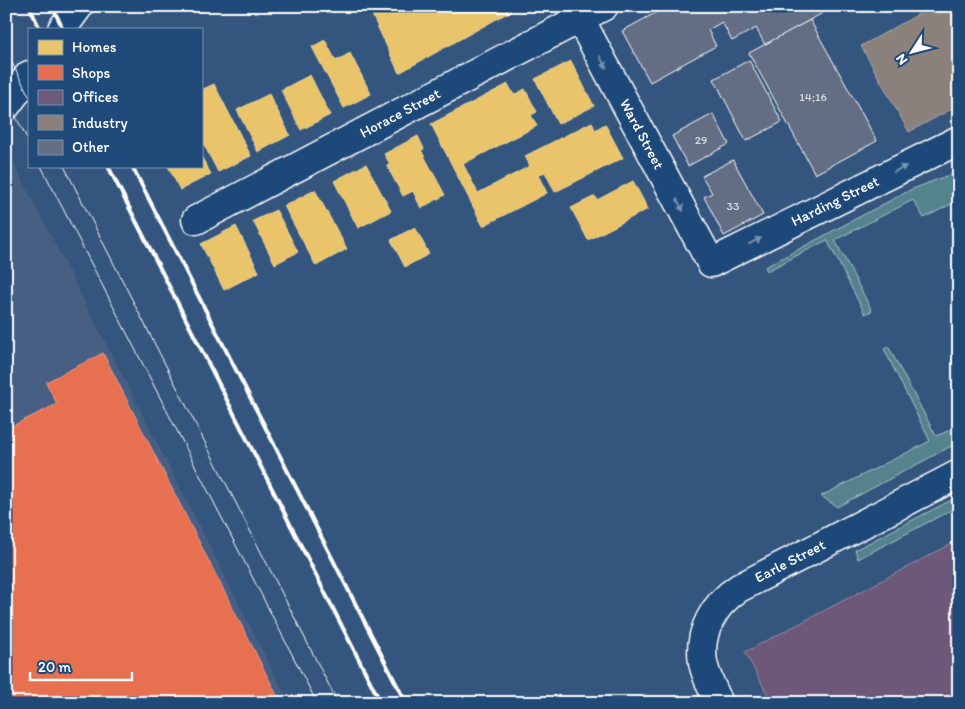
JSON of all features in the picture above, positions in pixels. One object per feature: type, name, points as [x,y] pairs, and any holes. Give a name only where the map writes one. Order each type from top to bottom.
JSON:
[{"type":"street","points":[[63,28],[78,6]]},
{"type":"street","name":"Horace Street","points":[[196,220],[576,13],[604,6]]},
{"type":"street","name":"Ward Street","points":[[576,13],[711,263]]},
{"type":"street","points":[[6,106],[28,76]]},
{"type":"street","name":"Harding Street","points":[[711,263],[959,140]]},
{"type":"street","name":"Earle Street","points":[[719,703],[704,669],[702,647],[704,633],[710,619],[717,607],[727,596],[959,474]]},
{"type":"shaded area","points":[[14,164],[289,703],[6,703],[6,174]]},
{"type":"green space","points":[[959,171],[959,200],[924,218],[913,200],[835,240],[872,311],[865,314],[827,240],[767,271],[765,267],[910,190]]},
{"type":"green space","points":[[888,346],[936,436],[959,426],[959,442],[837,507],[821,496],[930,441],[884,349]]},
{"type":"green space","points":[[959,496],[959,506],[858,559],[855,550]]},
{"type":"building: Homes","points":[[368,6],[509,6],[511,11],[399,73]]},
{"type":"building: Homes","points":[[325,40],[336,61],[350,53],[371,94],[344,108],[312,47]]},
{"type":"building: Homes","points":[[571,61],[594,106],[558,124],[535,79]]},
{"type":"building: Homes","points":[[310,75],[330,115],[301,130],[281,90]]},
{"type":"building: Homes","points":[[214,84],[251,156],[218,172],[202,141],[202,90]]},
{"type":"building: Homes","points":[[508,84],[514,95],[525,89],[537,112],[531,115],[537,126],[463,164],[478,193],[530,166],[525,156],[592,122],[595,130],[605,124],[623,158],[555,192],[545,172],[538,175],[547,193],[483,226],[431,124]]},
{"type":"building: Homes","points":[[269,94],[290,135],[258,152],[237,110]]},
{"type":"building: Homes","points":[[418,136],[424,149],[421,150],[445,195],[421,208],[413,191],[403,196],[387,166],[390,164],[384,154]]},
{"type":"building: Homes","points":[[202,158],[211,174],[180,190],[169,168],[202,168]]},
{"type":"building: Homes","points":[[366,164],[391,211],[358,228],[334,181]]},
{"type":"building: Homes","points":[[633,181],[648,209],[588,240],[571,208],[595,196],[597,200]]},
{"type":"building: Homes","points":[[315,190],[347,249],[316,266],[284,206]]},
{"type":"building: Homes","points":[[276,210],[298,252],[275,264],[253,221]]},
{"type":"building: Homes","points":[[236,226],[259,272],[224,290],[201,244]]},
{"type":"building: Homes","points":[[415,227],[429,254],[405,267],[391,240]]},
{"type":"building: Shops","points":[[103,353],[281,703],[6,703],[6,429],[57,404],[46,382]]},
{"type":"building: Offices","points":[[959,540],[959,703],[772,703],[745,652]]},
{"type":"building: Industry","points":[[915,6],[959,6],[959,105],[909,132],[861,46],[919,14]]},
{"type":"building: Other","points":[[668,6],[835,6],[765,45],[756,28],[732,41],[722,22],[708,30],[716,46],[650,82],[622,31]]},
{"type":"building: Other","points":[[810,20],[877,141],[815,174],[749,53]]},
{"type":"building: Other","points":[[749,60],[782,122],[746,141],[714,79]]},
{"type":"building: Other","points":[[713,114],[729,144],[688,166],[672,136]]},
{"type":"building: Other","points":[[733,160],[763,215],[724,236],[704,197],[712,193],[702,176]]},
{"type":"tram line","points":[[6,51],[28,94]]},
{"type":"tram line","points":[[6,98],[28,140]]},
{"type":"tram line","points":[[42,168],[317,703]]},
{"type":"tram line","points":[[65,168],[338,703]]},
{"type":"railway","points":[[29,6],[40,28]]},
{"type":"railway","points":[[52,6],[63,28]]},
{"type":"railway","points":[[109,168],[381,703]]},
{"type":"railway","points":[[133,168],[406,703]]}]
